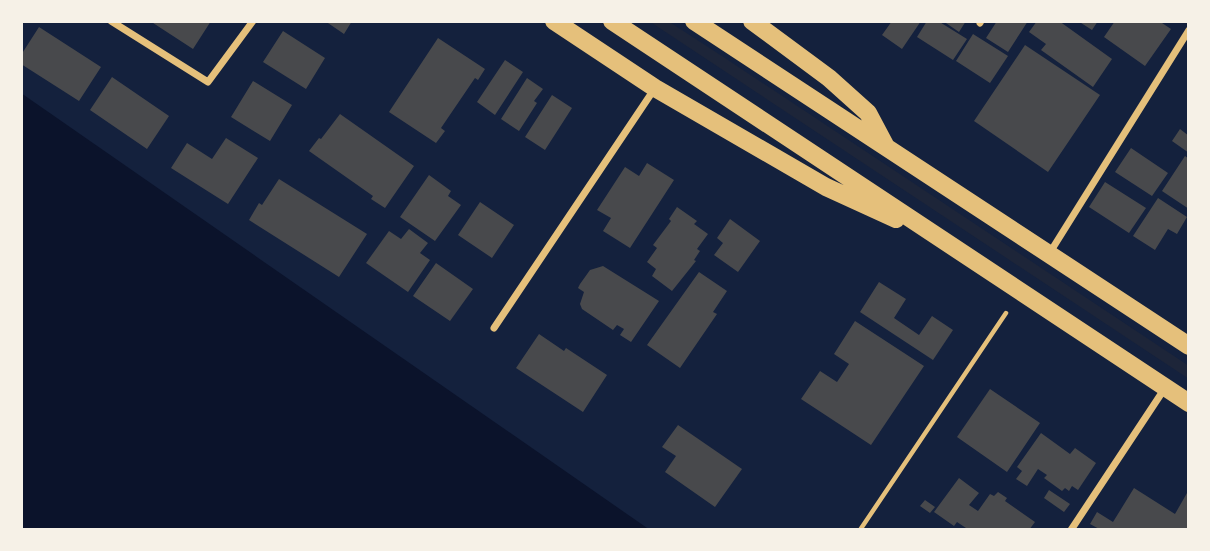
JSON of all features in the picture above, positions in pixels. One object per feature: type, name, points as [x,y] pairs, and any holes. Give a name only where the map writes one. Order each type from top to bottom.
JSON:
[{"type":"main road","points":[[554,21],[655,88],[826,187],[947,242]]},
{"type":"main road","points":[[612,21],[1189,403]]},
{"type":"main road","points":[[694,21],[1189,346]]},
{"type":"main road","points":[[752,21],[829,78],[868,113],[887,148]]},
{"type":"street","points":[[111,21],[208,82],[253,21]]},
{"type":"street","points":[[1049,254],[1189,30]]},
{"type":"street","points":[[494,328],[655,88]]},
{"type":"street","points":[[1071,530],[1166,387]]},
{"type":"path","points":[[860,530],[980,349],[1022,291]]},
{"type":"shaded area","points":[[649,21],[668,21],[725,58],[1189,366],[1189,379]]},
{"type":"shaded area","points":[[21,93],[650,530],[21,530]]},
{"type":"building","points":[[150,21],[211,21],[193,49]]},
{"type":"building","points":[[325,21],[352,21],[344,34]]},
{"type":"building","points":[[892,21],[921,21],[902,49],[882,35]]},
{"type":"building","points":[[927,21],[938,21],[967,39],[953,60],[917,37]]},
{"type":"building","points":[[943,21],[966,21],[959,32]]},
{"type":"building","points":[[997,21],[1028,21],[1008,52],[986,38]]},
{"type":"building","points":[[1037,21],[1059,21],[1112,59],[1093,87],[1041,50],[1046,44],[1029,32]]},
{"type":"building","points":[[1078,21],[1098,21],[1092,30]]},
{"type":"building","points":[[1115,21],[1159,21],[1171,29],[1145,66],[1104,37]]},
{"type":"building","points":[[39,27],[101,67],[79,101],[21,64],[21,55]]},
{"type":"building","points":[[283,31],[325,58],[306,89],[263,62]]},
{"type":"building","points":[[973,34],[1008,56],[990,83],[956,61]]},
{"type":"building","points":[[438,38],[485,69],[478,80],[475,78],[441,128],[445,131],[436,143],[389,112]]},
{"type":"building","points":[[1025,45],[1100,95],[1048,172],[974,121]]},
{"type":"building","points":[[505,60],[523,72],[495,115],[477,102]]},
{"type":"building","points":[[112,77],[169,116],[147,149],[90,110]]},
{"type":"building","points":[[527,78],[543,89],[519,131],[501,119]]},
{"type":"building","points":[[253,81],[292,105],[270,141],[231,117]]},
{"type":"building","points":[[552,95],[572,108],[545,150],[525,137]]},
{"type":"building","points":[[340,114],[414,166],[385,208],[371,199],[373,196],[309,151]]},
{"type":"building","points":[[1180,129],[1189,136],[1189,153],[1172,141]]},
{"type":"building","points":[[226,138],[258,158],[228,204],[171,168],[187,143],[212,159]]},
{"type":"building","points":[[1131,148],[1168,173],[1152,196],[1115,172]]},
{"type":"building","points":[[1185,156],[1189,159],[1189,209],[1162,191]]},
{"type":"building","points":[[647,163],[674,180],[630,248],[603,231],[611,218],[597,210],[625,167],[639,176]]},
{"type":"building","points":[[429,175],[451,191],[448,196],[461,205],[435,241],[400,217]]},
{"type":"building","points":[[279,179],[367,234],[339,277],[249,220]]},
{"type":"building","points":[[1105,182],[1146,208],[1129,233],[1089,207]]},
{"type":"building","points":[[1158,198],[1187,217],[1177,234],[1168,229],[1155,250],[1133,236]]},
{"type":"building","points":[[480,202],[514,225],[492,258],[458,235]]},
{"type":"building","points":[[677,207],[697,221],[694,224],[708,234],[697,249],[700,251],[694,260],[696,261],[672,291],[652,276],[656,269],[647,262],[657,248],[653,245],[671,221],[669,219]]},
{"type":"building","points":[[730,219],[760,241],[738,272],[714,255],[723,243],[717,238]]},
{"type":"building","points":[[409,229],[428,243],[420,253],[430,260],[408,292],[366,263],[389,231],[401,239]]},
{"type":"building","points":[[436,263],[473,289],[450,321],[413,296]]},
{"type":"building","points":[[603,266],[659,301],[631,342],[620,335],[624,329],[617,325],[613,330],[582,309],[580,304],[584,292],[578,288],[580,284],[590,270]]},
{"type":"building","points":[[699,272],[727,291],[713,312],[717,314],[680,368],[647,345]]},
{"type":"building","points":[[879,282],[906,299],[894,318],[919,335],[932,316],[953,330],[933,360],[860,312]]},
{"type":"building","points":[[855,321],[924,366],[871,445],[801,399],[820,371],[837,382],[849,364],[834,354]]},
{"type":"building","points":[[539,334],[607,375],[583,412],[516,368]]},
{"type":"building","points":[[990,389],[1040,423],[1007,472],[957,437]]},
{"type":"building","points":[[678,425],[742,469],[715,507],[665,472],[676,456],[662,447]]},
{"type":"building","points":[[1041,433],[1070,454],[1075,448],[1096,463],[1078,490],[1072,486],[1069,491],[1065,488],[1062,491],[1044,478],[1047,475],[1038,469],[1027,486],[1016,479],[1022,471],[1017,467]]},
{"type":"building","points":[[959,478],[979,493],[969,505],[978,511],[990,494],[994,496],[998,492],[1007,498],[1005,501],[1035,522],[1029,530],[969,530],[957,522],[954,526],[934,512]]},
{"type":"building","points":[[1134,488],[1175,514],[1187,493],[1189,494],[1189,530],[1101,530],[1090,524],[1097,512],[1113,522]]},
{"type":"building","points":[[1049,490],[1070,504],[1064,512],[1044,498]]},
{"type":"building","points":[[925,500],[935,507],[930,513],[920,506]]}]
